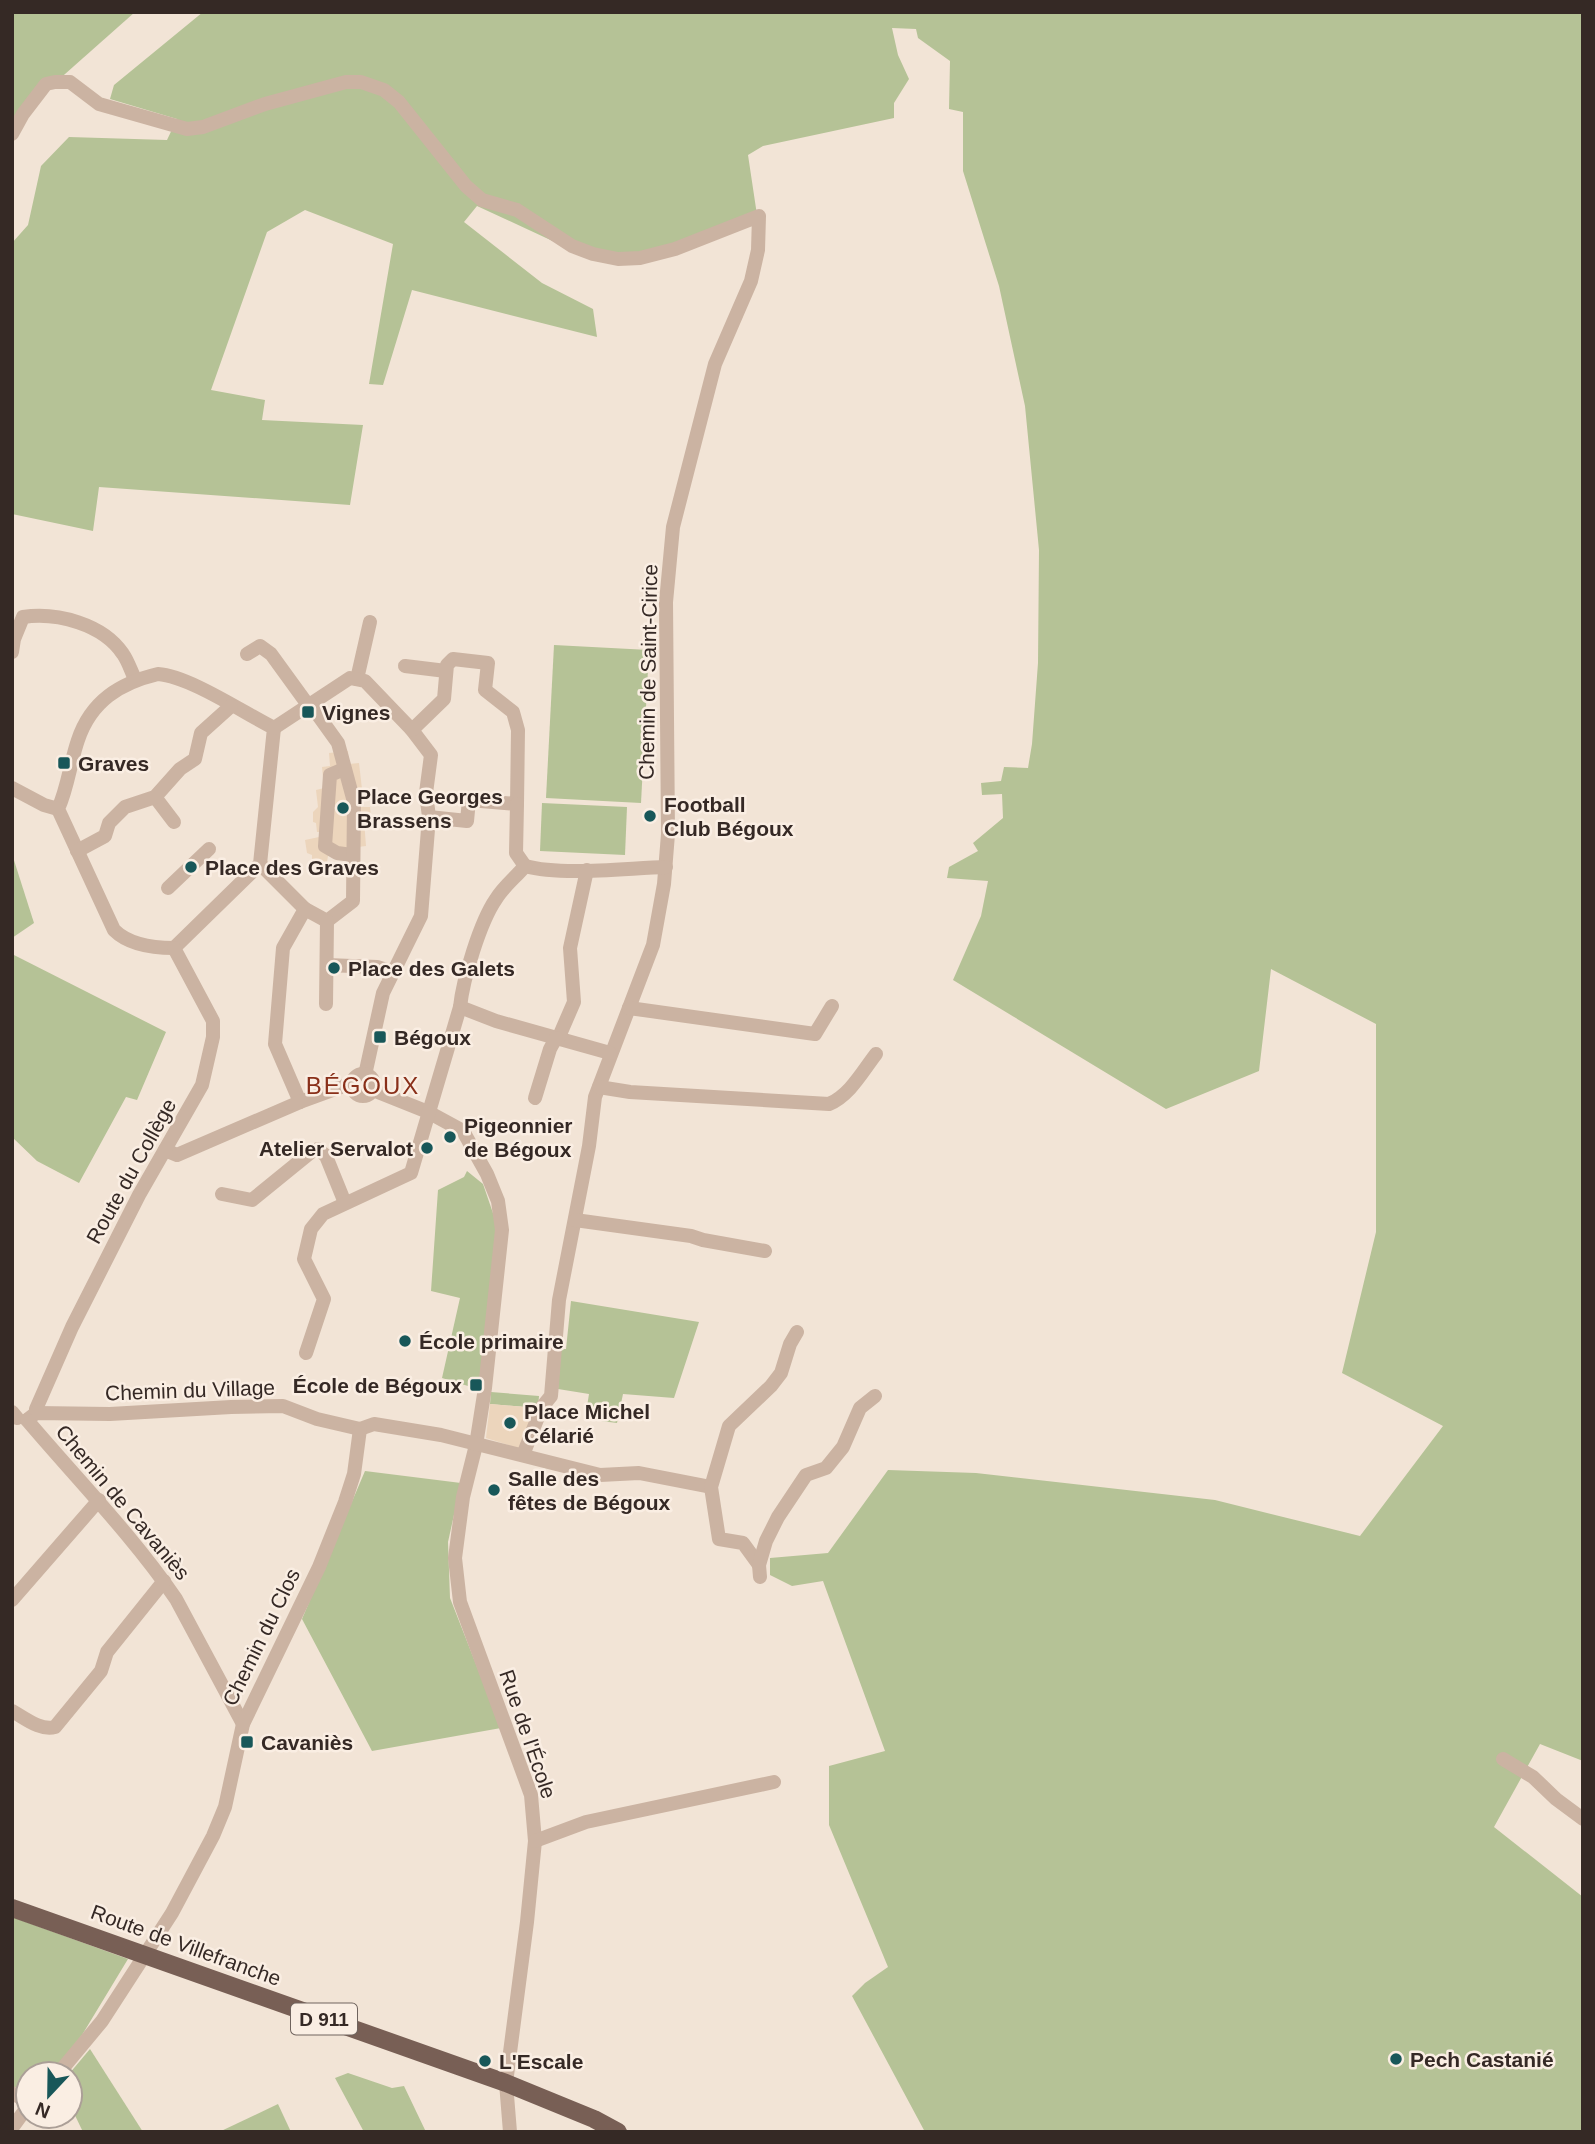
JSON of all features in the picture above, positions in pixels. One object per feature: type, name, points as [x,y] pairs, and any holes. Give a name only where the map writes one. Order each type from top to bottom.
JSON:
[{"type":"main road","name":"Route de Villefranche","points":[[12,1908],[506,2083],[594,2119],[618,2132]]},
{"type":"street","name":"Chemin de Saint-Cirice","points":[[12,134],[23,114],[46,84],[54,82],[70,82],[99,104],[187,129],[202,127],[265,104],[346,82],[360,82],[377,86],[399,102],[466,186],[482,200],[517,210],[572,246],[593,254],[618,259],[640,258],[675,249],[759,216],[758,250],[751,281],[715,365],[673,527],[666,602],[668,834],[660,915],[653,945],[594,1097],[589,1146],[559,1300],[551,1396],[542,1407],[523,1455]]},
{"type":"street","points":[[12,652],[23,617],[36,615],[72,621],[109,639],[123,654],[135,679]]},
{"type":"street","points":[[357,679],[370,622]]},
{"type":"street","points":[[247,654],[260,646],[271,654],[338,743],[338,752],[354,802],[353,901],[327,920]]},
{"type":"street","points":[[412,730],[444,699],[447,665],[453,659],[488,663],[485,690],[513,712],[518,730],[516,853],[525,866],[535,869],[587,870],[666,867]]},
{"type":"street","points":[[405,666],[446,671]]},
{"type":"street","points":[[274,728],[169,675],[158,674],[135,679],[107,695],[92,713],[78,738],[58,809],[114,930],[124,940],[159,948],[174,948],[260,864],[274,728],[350,678],[365,681],[412,730],[431,755],[426,793],[429,817],[421,916],[383,993],[365,1075]]},
{"type":"street","points":[[77,851],[106,836],[109,823],[125,807],[155,797],[180,769],[195,759],[201,733],[231,706]]},
{"type":"street","points":[[344,769],[330,775],[325,846],[337,853],[352,855]]},
{"type":"street","points":[[12,788],[58,809]]},
{"type":"street","points":[[155,797],[174,822]]},
{"type":"street","points":[[429,817],[467,821],[469,800],[517,804]]},
{"type":"street","points":[[168,888],[209,849]]},
{"type":"street","points":[[260,864],[305,909],[327,920]]},
{"type":"street","points":[[306,1353],[324,1299],[304,1259],[308,1238],[323,1214],[411,1173],[460,1007],[463,983],[487,916],[496,898],[525,866]]},
{"type":"street","points":[[535,1098],[550,1049],[566,1025],[574,1002],[570,948],[587,870]]},
{"type":"street","points":[[300,1102],[275,1044],[283,948],[305,909]]},
{"type":"street","points":[[326,1004],[327,920]]},
{"type":"street","name":"Route du Collège","points":[[21,1417],[36,1409],[72,1326],[202,1085],[213,1037],[213,1020],[174,948]]},
{"type":"street","points":[[327,965],[377,967],[393,972]]},
{"type":"street","points":[[629,1008],[815,1034],[832,1006]]},
{"type":"street","points":[[460,1007],[610,1054]]},
{"type":"street","points":[[598,1087],[630,1092],[828,1104],[839,1100],[852,1087],[876,1054]]},
{"type":"street","points":[[165,1150],[177,1154],[339,1086],[352,1083],[359,1075],[365,1075],[372,1080],[373,1090],[370,1094],[359,1096],[352,1083]]},
{"type":"street","name":"Rue de l'École","points":[[373,1090],[428,1112],[463,1131],[487,1174],[498,1201],[502,1230],[477,1445],[463,1497],[455,1558],[460,1602],[531,1795],[535,1841],[506,2083],[510,2132]]},
{"type":"street","points":[[222,1194],[252,1200],[310,1152],[318,1149],[326,1156],[345,1203]]},
{"type":"street","points":[[575,1220],[691,1236],[765,1251]]},
{"type":"street","points":[[797,1332],[790,1344],[782,1373],[729,1426],[711,1487],[719,1539],[743,1543],[759,1571],[766,1541],[778,1517],[806,1475],[826,1468],[843,1447],[860,1408],[875,1396]]},
{"type":"street","name":"Chemin du Village","points":[[21,1417],[283,1406],[317,1419],[360,1429],[373,1424],[440,1435],[600,1475],[639,1473],[711,1487]]},
{"type":"street","name":"Chemin de Cavaniès","points":[[21,1417],[99,1500],[164,1581],[243,1724]]},
{"type":"street","name":"Chemin du Clos","points":[[70,2060],[102,2021],[172,1913],[217,1826],[225,1807],[243,1724],[319,1567],[345,1502],[354,1474],[360,1429]]},
{"type":"street","points":[[12,1600],[99,1500]]},
{"type":"street","points":[[12,1711],[41,1727],[55,1727],[101,1671],[107,1652],[164,1581]]},
{"type":"street","points":[[1503,1759],[1533,1777],[1583,1819]]},
{"type":"street","points":[[535,1841],[586,1822],[774,1782]]},
{"type":"street","points":[[157,1935],[168,1963]]},
{"type":"green space","points":[[12,12],[135,12],[12,121]]},
{"type":"green space","points":[[203,12],[1583,12],[1583,1761],[1540,1744],[1494,1827],[1583,1897],[1583,2132],[925,2132],[852,1996],[888,1967],[829,1825],[829,1766],[885,1751],[823,1581],[792,1586],[770,1575],[770,1558],[828,1553],[888,1470],[976,1473],[1215,1500],[1360,1536],[1443,1426],[1342,1373],[1376,1232],[1376,1024],[1271,969],[1259,1071],[1166,1109],[953,980],[981,916],[988,881],[947,878],[949,867],[978,851],[973,843],[1003,818],[1002,794],[982,795],[981,783],[1001,781],[1004,767],[1028,768],[1038,663],[1039,550],[1025,406],[999,286],[963,171],[963,112],[949,109],[950,61],[918,38],[916,29],[892,28],[898,55],[909,79],[894,103],[894,118],[763,146],[748,155],[757,215],[651,253],[587,257],[477,206],[464,222],[542,283],[593,309],[597,337],[412,290],[383,385],[369,384],[393,244],[305,210],[267,232],[211,390],[265,400],[262,420],[363,425],[350,505],[99,487],[93,531],[12,514],[12,243],[28,225],[41,166],[69,137],[167,140],[177,119],[110,99],[114,85]]},
{"type":"green space","points":[[554,645],[649,650],[641,803],[546,798]]},
{"type":"green space","points":[[542,803],[627,807],[625,855],[540,851]]},
{"type":"green space","points":[[12,854],[34,923],[12,938]]},
{"type":"green space","points":[[12,954],[166,1032],[137,1100],[126,1097],[79,1183],[37,1161],[12,1137]]},
{"type":"green space","points":[[467,1171],[483,1184],[495,1219],[481,1390],[442,1378],[460,1298],[431,1291],[438,1190],[464,1177]]},
{"type":"green space","points":[[571,1301],[699,1322],[674,1398],[623,1394],[617,1423],[585,1419],[589,1394],[558,1389],[561,1349],[566,1349]]},
{"type":"green space","points":[[491,1392],[539,1396],[538,1408],[490,1404]]},
{"type":"green space","points":[[365,1471],[461,1483],[448,1542],[450,1598],[501,1728],[372,1751],[302,1619]]},
{"type":"green space","points":[[12,1917],[128,1959],[82,2035],[62,2060],[14,2060],[12,2087]]},
{"type":"green space","points":[[90,2049],[143,2132],[83,2132],[84,2060],[81,2060]]},
{"type":"green space","points":[[348,2073],[392,2088],[404,2086],[426,2132],[364,2132],[335,2078]]},
{"type":"green space","points":[[278,2104],[291,2132],[219,2132]]},
{"type":"shaded area","name":"Place Georges Brassens","points":[[348,751],[349,764],[359,763],[362,789],[358,789],[361,807],[370,807],[371,817],[364,820],[366,846],[358,847],[359,854],[328,856],[327,862],[312,864],[312,855],[307,853],[305,840],[319,837],[320,832],[317,832],[316,823],[313,822],[313,812],[318,807],[316,790],[324,788],[322,767],[330,766],[329,753]]},
{"type":"shaded area","name":"Place Michel Célarié","points":[[490,1404],[538,1408],[521,1449],[486,1438]]},
{"type":"place","name":"Vignes","points":[[308,712]]},
{"type":"place","name":"Graves","points":[[64,763]]},
{"type":"place","name":"Place Georges Brassens","points":[[343,808]]},
{"type":"place","name":"Football Club Bégoux","points":[[650,816]]},
{"type":"place","name":"Place des Graves","points":[[191,867]]},
{"type":"place","name":"Place des Galets","points":[[334,968]]},
{"type":"place","name":"Bégoux","points":[[380,1037]]},
{"type":"place","name":"Pigeonnier de Bégoux","points":[[450,1137]]},
{"type":"place","name":"Atelier Servalot","points":[[427,1148]]},
{"type":"place","name":"École primaire","points":[[405,1341]]},
{"type":"place","name":"École de Bégoux","points":[[476,1385]]},
{"type":"place","name":"Place Michel Célarié","points":[[510,1423]]},
{"type":"place","name":"Salle des fêtes de Bégoux","points":[[494,1490]]},
{"type":"place","name":"Cavaniès","points":[[247,1742]]},
{"type":"place","name":"Pech Castanié","points":[[1396,2059]]},
{"type":"place","name":"L'Escale","points":[[485,2061]]},
{"type":"district","name":"BÉGOUX","points":[[363,1085]]}]
